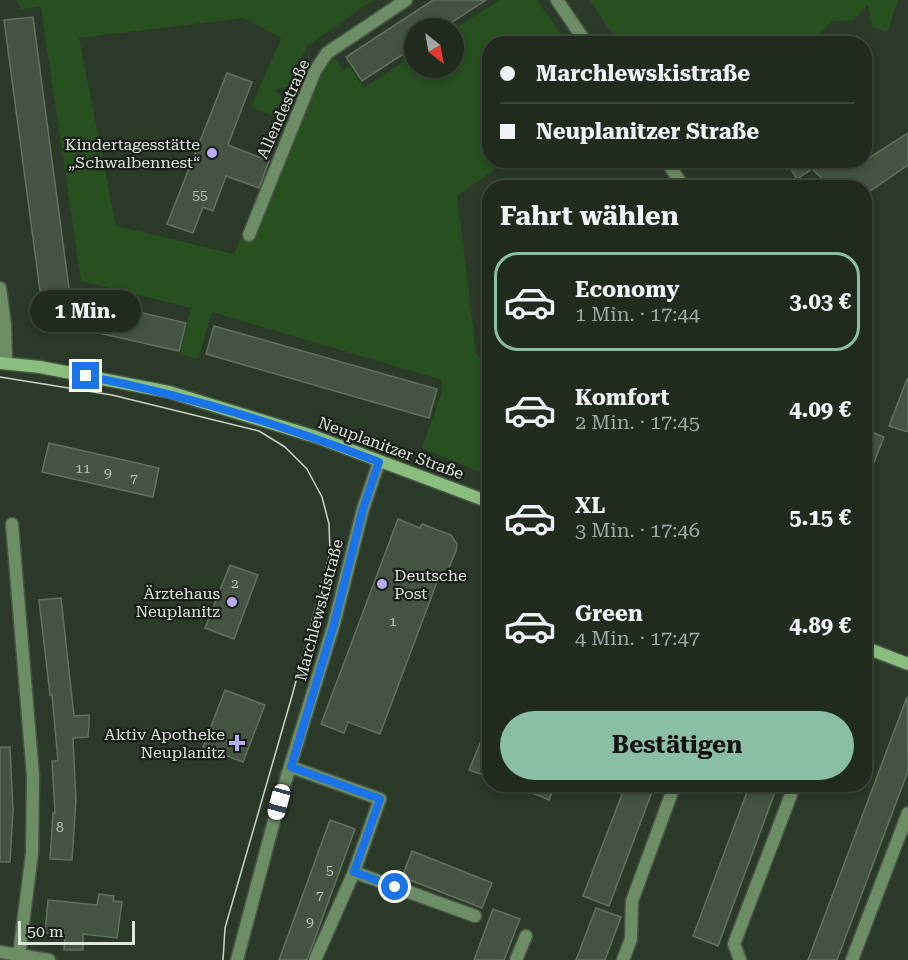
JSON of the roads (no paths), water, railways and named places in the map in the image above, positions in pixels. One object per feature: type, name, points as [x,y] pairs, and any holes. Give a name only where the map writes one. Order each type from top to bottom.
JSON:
[{"type":"street","name":"Allendestraße","points":[[249,235],[315,71],[327,53],[406,0]]},
{"type":"street","points":[[557,0],[582,36]]},
{"type":"street","points":[[0,288],[5,324],[3,363]]},
{"type":"street","name":"Neuplanitzer Straße","points":[[3,363],[40,367],[169,392],[315,437],[482,499]]},
{"type":"street","name":"Marchlewskistraße","points":[[237,960],[334,624],[363,509],[379,462]]},
{"type":"street","points":[[12,524],[33,776],[32,853],[19,955]]},
{"type":"street","points":[[872,650],[908,664]]},
{"type":"street","points":[[291,767],[380,799],[354,872],[315,960]]},
{"type":"street","points":[[623,960],[631,939],[632,901],[672,792]]},
{"type":"street","points":[[740,960],[734,944],[792,792]]},
{"type":"street","points":[[852,960],[908,813]]},
{"type":"street","points":[[354,872],[475,916]]},
{"type":"street","points":[[516,960],[525,936]]},
{"type":"street","points":[[0,952],[49,960]]},
{"type":"tram line","points":[[0,377],[112,395],[259,431],[285,447],[307,469],[322,497],[329,524],[330,553],[292,696],[225,928],[223,960]]},
{"type":"place","name":"Kindertagesstätte „Schwalbennest“","points":[[212,153]]},
{"type":"place","name":"Deutsche Post","points":[[382,584]]},
{"type":"place","name":"Ärztehaus Neuplanitz","points":[[232,602]]},
{"type":"place","name":"Aktiv Apotheke Neuplanitz","points":[[237,743]]}]
